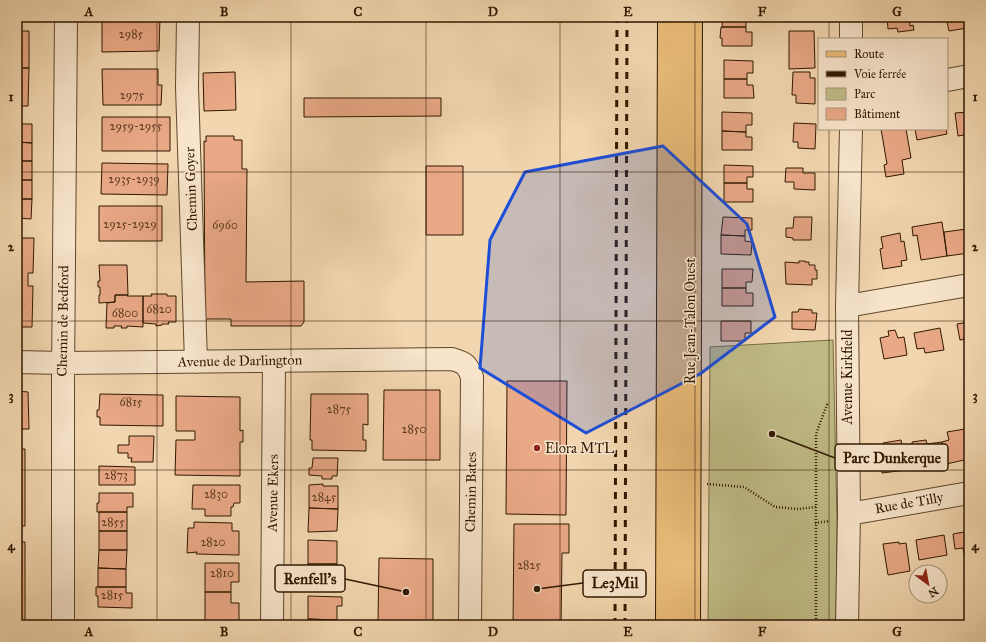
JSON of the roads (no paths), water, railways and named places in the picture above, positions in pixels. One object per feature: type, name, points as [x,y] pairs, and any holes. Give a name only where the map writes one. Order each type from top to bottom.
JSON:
[{"type":"main road","name":"Rue Jean-Talon Ouest","points":[[667,625],[669,17]]},
{"type":"main road","name":"Rue Jean-Talon Ouest","points":[[689,625],[691,17]]},
{"type":"street","name":"Chemin de Bedford","points":[[62,625],[66,17]]},
{"type":"street","name":"Chemin Goyer","points":[[188,17],[187,88],[196,362]]},
{"type":"street","points":[[851,17],[851,38]]},
{"type":"street","points":[[948,80],[969,76]]},
{"type":"street","name":"Avenue Kirkfield","points":[[847,625],[843,517],[851,130]]},
{"type":"street","points":[[847,306],[969,285]]},
{"type":"street","name":"Avenue de Darlington","points":[[17,362],[63,363],[452,359],[463,362]]},
{"type":"street","name":"Avenue Ekers","points":[[272,625],[274,361]]},
{"type":"street","name":"Chemin Bates","points":[[463,362],[468,366],[472,377],[470,625]]},
{"type":"street","name":"Rue de Tilly","points":[[843,517],[969,493]]},
{"type":"railway","points":[[615,625],[617,17]]},
{"type":"railway","points":[[625,625],[627,17]]},
{"type":"place","name":"Parc Dunkerque","points":[[772,434]]},
{"type":"place","name":"Elora MTL","points":[[537,448]]},
{"type":"place","name":"Le3Mil","points":[[537,589]]},
{"type":"place","name":"Renfell's","points":[[406,592]]}]
